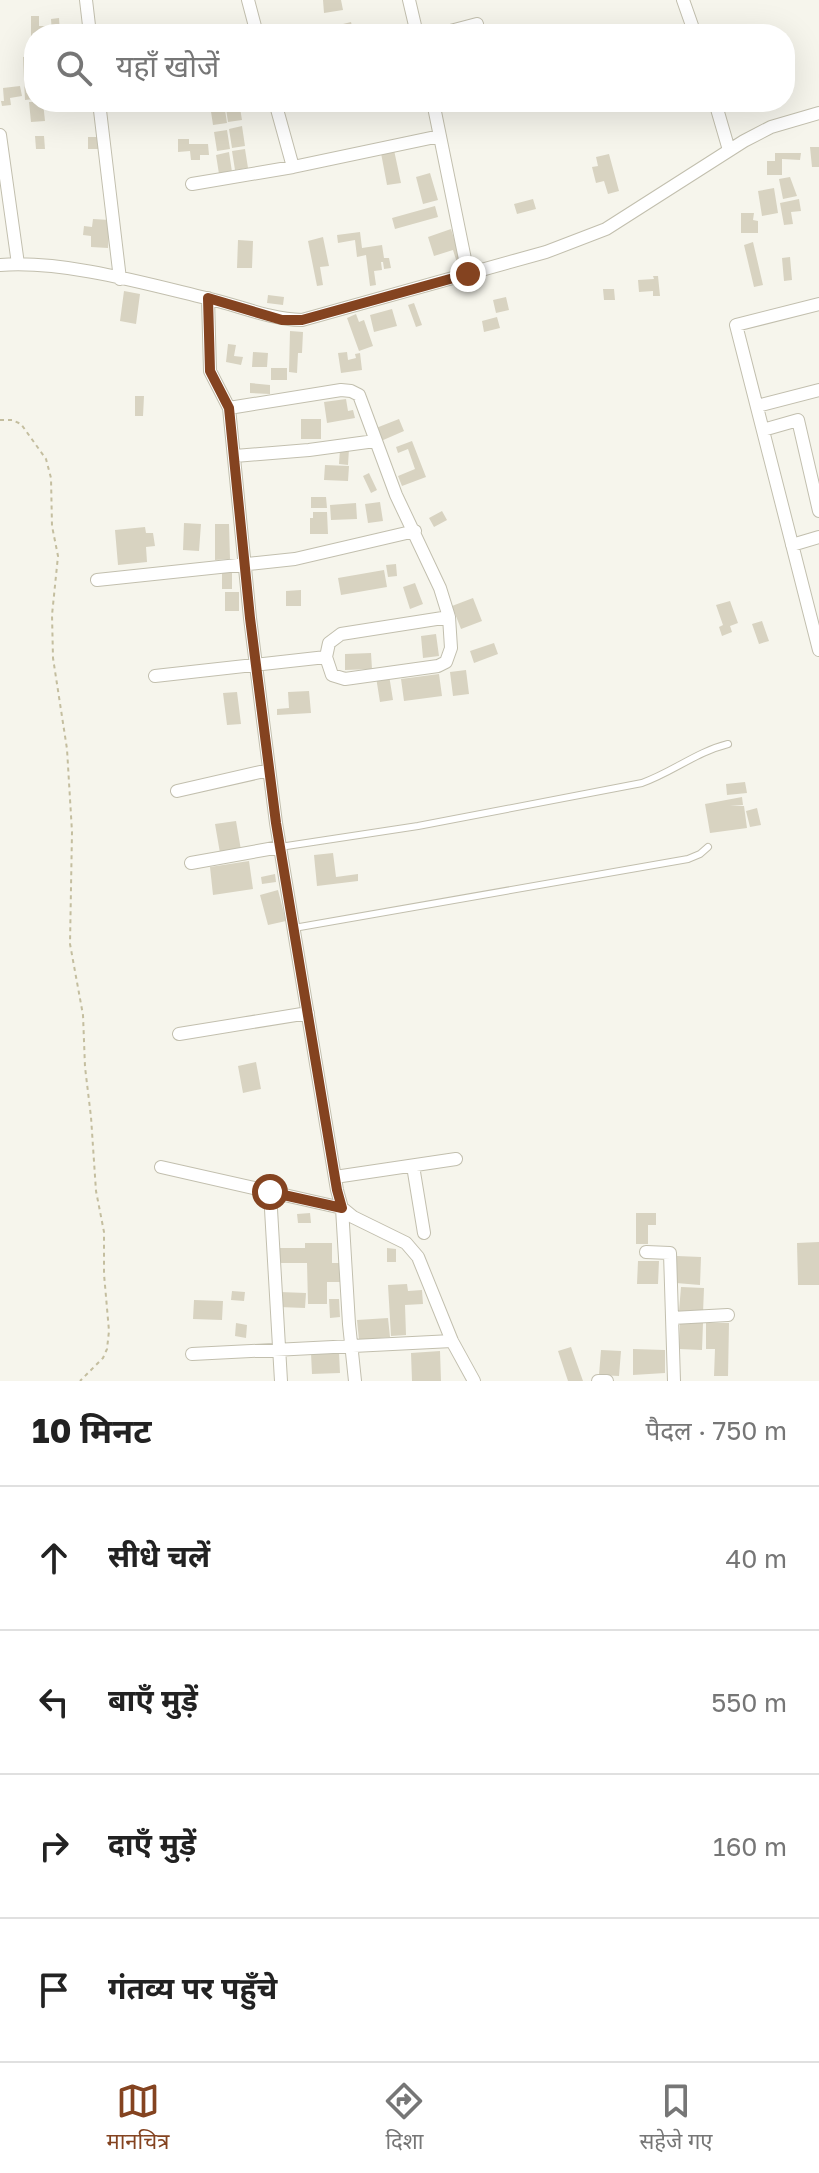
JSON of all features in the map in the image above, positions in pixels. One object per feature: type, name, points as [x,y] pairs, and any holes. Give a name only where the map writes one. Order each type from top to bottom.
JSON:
[{"type":"street","points":[[86,0],[89,24]]},
{"type":"street","points":[[248,0],[254,24]]},
{"type":"street","points":[[409,0],[415,24]]},
{"type":"street","points":[[683,0],[691,24]]},
{"type":"street","points":[[100,112],[120,279]]},
{"type":"street","points":[[278,112],[293,167]]},
{"type":"street","points":[[435,112],[468,274]]},
{"type":"street","points":[[718,112],[729,150]]},
{"type":"street","points":[[0,265],[53,265],[208,298],[282,320],[302,320],[546,252],[606,229],[729,150],[771,127],[819,113]]},
{"type":"street","points":[[0,135],[18,264]]},
{"type":"street","points":[[192,184],[293,167],[440,136]]},
{"type":"street","points":[[208,298],[210,371],[229,408],[255,667],[280,847],[342,1208],[355,1381]]},
{"type":"street","points":[[819,304],[736,325],[819,650]]},
{"type":"street","points":[[757,406],[819,390]]},
{"type":"street","points":[[229,408],[351,391],[359,395],[396,495],[436,576],[449,617],[451,648],[446,662],[438,666],[345,679],[332,675],[326,657],[329,643],[341,634],[449,617]]},
{"type":"street","points":[[763,430],[798,420],[819,511]]},
{"type":"street","points":[[235,456],[375,441]]},
{"type":"street","points":[[97,580],[246,566],[325,554],[415,531]]},
{"type":"street","points":[[792,545],[819,537]]},
{"type":"street","points":[[155,676],[326,657]]},
{"type":"street","points":[[177,791],[269,770]]},
{"type":"street","points":[[191,863],[280,847]]},
{"type":"street","points":[[179,1034],[308,1013]]},
{"type":"street","points":[[335,1177],[456,1159]]},
{"type":"street","points":[[413,1166],[424,1233]]},
{"type":"street","points":[[161,1167],[342,1208],[353,1217],[406,1243],[418,1257],[452,1341],[474,1381]]},
{"type":"street","points":[[270,1192],[281,1381]]},
{"type":"street","points":[[646,1252],[670,1253],[674,1381]]},
{"type":"street","points":[[672,1318],[728,1315]]},
{"type":"street","points":[[192,1354],[452,1341]]},
{"type":"street","points":[[598,1381],[607,1381]]},
{"type":"lane","points":[[280,847],[418,826],[642,783],[657,778],[707,749],[728,744]]},
{"type":"lane","points":[[294,928],[688,859],[708,847]]},
{"type":"path","points":[[0,420],[21,424],[46,459],[51,478],[52,526],[58,556],[52,615],[53,658],[67,749],[72,832],[70,944],[83,1015],[96,1191],[104,1232],[109,1331],[103,1358],[80,1381]]},
{"type":"building","points":[[323,0],[341,0],[343,10],[324,13]]},
{"type":"building","points":[[31,16],[39,16],[39,24],[31,24]]},
{"type":"building","points":[[59,18],[59,24],[51,24],[51,19]]},
{"type":"building","points":[[20,86],[22,96],[10,98],[11,105],[2,106],[3,88]]},
{"type":"building","points":[[30,112],[44,112],[45,121],[31,122]]},
{"type":"building","points":[[211,112],[225,112],[227,123],[213,125]]},
{"type":"building","points":[[226,112],[241,112],[242,120],[228,122]]},
{"type":"building","points":[[242,126],[245,146],[232,148],[229,129]]},
{"type":"building","points":[[227,130],[230,149],[217,151],[214,132]]},
{"type":"building","points":[[35,136],[44,136],[45,149],[36,149]]},
{"type":"building","points":[[88,137],[98,137],[98,149],[88,149]]},
{"type":"building","points":[[178,139],[189,139],[189,144],[208,144],[209,155],[200,155],[200,160],[191,160],[190,151],[178,152]]},
{"type":"building","points":[[810,147],[819,147],[819,167],[812,167]]},
{"type":"building","points":[[245,149],[248,168],[235,170],[232,151]]},
{"type":"building","points":[[394,150],[401,183],[387,185],[381,153]]},
{"type":"building","points":[[229,152],[232,172],[219,174],[216,155]]},
{"type":"building","points":[[775,153],[801,153],[800,160],[782,159],[782,175],[767,175],[767,161],[775,161]]},
{"type":"building","points":[[609,154],[619,191],[608,194],[604,181],[596,183],[592,167],[598,166],[596,157]]},
{"type":"building","points":[[430,173],[438,200],[423,204],[416,177]]},
{"type":"building","points":[[790,177],[797,196],[783,199],[779,179]]},
{"type":"building","points":[[774,188],[778,213],[762,216],[758,191]]},
{"type":"building","points":[[533,199],[536,209],[517,214],[514,204]]},
{"type":"building","points":[[799,199],[801,211],[791,212],[793,224],[784,225],[780,203]]},
{"type":"building","points":[[435,206],[438,217],[395,229],[392,218]]},
{"type":"building","points":[[741,213],[754,213],[758,233],[741,233]]},
{"type":"building","points":[[93,219],[110,220],[108,248],[91,247],[91,236],[83,235],[84,226],[92,227]]},
{"type":"building","points":[[451,229],[462,265],[458,266],[453,250],[434,256],[428,237]]},
{"type":"building","points":[[360,232],[362,248],[382,245],[384,258],[389,258],[391,268],[384,269],[381,262],[382,270],[374,271],[376,285],[370,286],[366,255],[357,257],[355,240],[338,243],[337,235]]},
{"type":"building","points":[[323,237],[329,266],[320,267],[323,285],[317,286],[308,241]]},
{"type":"building","points":[[238,240],[253,241],[252,268],[237,268]]},
{"type":"building","points":[[753,242],[763,285],[754,287],[744,245]]},
{"type":"building","points":[[790,257],[792,280],[784,281],[782,258]]},
{"type":"building","points":[[653,276],[658,276],[660,296],[653,296],[653,291],[639,292],[638,280],[654,279]]},
{"type":"building","points":[[603,289],[614,289],[615,300],[604,300]]},
{"type":"building","points":[[124,291],[140,294],[136,324],[120,321]]},
{"type":"building","points":[[268,295],[284,297],[283,305],[267,303]]},
{"type":"building","points":[[506,297],[509,310],[496,313],[493,300]]},
{"type":"building","points":[[414,303],[422,325],[416,327],[408,305]]},
{"type":"building","points":[[392,309],[397,326],[374,332],[370,315]]},
{"type":"building","points":[[356,314],[359,322],[364,320],[373,346],[359,351],[347,318]]},
{"type":"building","points":[[497,317],[500,328],[484,332],[482,321]]},
{"type":"building","points":[[290,331],[303,332],[297,373],[289,372]]},
{"type":"building","points":[[228,344],[236,345],[234,356],[243,357],[241,365],[226,362]]},
{"type":"building","points":[[253,352],[268,353],[267,367],[252,367]]},
{"type":"building","points":[[347,352],[348,360],[360,353],[362,370],[341,373],[338,353]]},
{"type":"building","points":[[271,368],[287,368],[287,380],[271,380]]},
{"type":"building","points":[[250,383],[270,385],[270,394],[250,393]]},
{"type":"building","points":[[135,396],[144,396],[143,416],[135,416]]},
{"type":"building","points":[[346,399],[348,411],[353,410],[355,418],[327,423],[324,402]]},
{"type":"building","points":[[301,419],[321,419],[321,439],[301,439]]},
{"type":"building","points":[[399,419],[404,431],[381,441],[376,428]]},
{"type":"building","points":[[412,441],[426,477],[402,486],[398,476],[415,469],[408,449],[398,453],[396,447]]},
{"type":"building","points":[[340,449],[349,449],[348,465],[339,464]]},
{"type":"building","points":[[325,465],[349,466],[348,481],[324,480]]},
{"type":"building","points":[[369,473],[377,490],[371,493],[363,476]]},
{"type":"building","points":[[311,497],[326,497],[327,508],[311,508]]},
{"type":"building","points":[[380,502],[383,521],[368,523],[365,504]]},
{"type":"building","points":[[356,503],[357,519],[331,520],[330,505]]},
{"type":"building","points":[[442,511],[447,520],[434,527],[429,518]]},
{"type":"building","points":[[313,512],[327,512],[328,534],[310,534]]},
{"type":"building","points":[[184,523],[201,524],[199,551],[183,550]]},
{"type":"building","points":[[215,524],[229,524],[230,559],[215,560]]},
{"type":"building","points":[[145,527],[146,533],[153,533],[155,546],[146,547],[147,562],[118,565],[115,530]]},
{"type":"building","points":[[396,564],[397,576],[388,577],[386,565]]},
{"type":"building","points":[[384,570],[387,587],[341,595],[338,578]]},
{"type":"building","points":[[222,573],[232,573],[232,589],[222,589]]},
{"type":"building","points":[[415,583],[423,604],[410,609],[403,587]]},
{"type":"building","points":[[301,590],[301,606],[286,606],[286,591]]},
{"type":"building","points":[[225,592],[239,592],[239,611],[225,611]]},
{"type":"building","points":[[473,598],[482,621],[461,629],[452,606]]},
{"type":"building","points":[[730,601],[738,623],[730,626],[732,632],[722,636],[719,627],[723,625],[716,605]]},
{"type":"building","points":[[762,621],[769,641],[759,644],[752,624]]},
{"type":"building","points":[[436,634],[439,656],[423,658],[421,636]]},
{"type":"building","points":[[494,643],[498,654],[474,663],[470,651]]},
{"type":"building","points":[[371,653],[372,669],[345,670],[345,654]]},
{"type":"building","points":[[466,670],[469,694],[453,696],[450,672]]},
{"type":"building","points":[[439,674],[442,696],[404,701],[401,679]]},
{"type":"building","points":[[389,675],[393,700],[380,702],[376,677]]},
{"type":"building","points":[[309,691],[311,713],[277,715],[277,709],[289,708],[288,692]]},
{"type":"building","points":[[237,692],[241,724],[227,725],[223,693]]},
{"type":"building","points":[[745,782],[747,793],[727,795],[726,784]]},
{"type":"building","points":[[742,797],[743,805],[730,806],[744,806],[747,828],[710,833],[705,804]]},
{"type":"building","points":[[757,808],[761,825],[750,827],[746,811]]},
{"type":"building","points":[[236,821],[241,850],[220,853],[215,824]]},
{"type":"building","points":[[333,853],[336,877],[358,874],[358,881],[317,886],[314,855]]},
{"type":"building","points":[[249,861],[253,889],[213,895],[210,867]]},
{"type":"building","points":[[275,874],[276,882],[262,884],[261,877]]},
{"type":"building","points":[[278,890],[286,921],[268,925],[260,895]]},
{"type":"building","points":[[256,1062],[261,1089],[243,1093],[238,1066]]},
{"type":"building","points":[[310,1213],[311,1223],[298,1223],[297,1214]]},
{"type":"building","points":[[636,1213],[656,1213],[656,1225],[648,1225],[648,1244],[636,1244]]},
{"type":"building","points":[[819,1242],[819,1285],[798,1285],[797,1243]]},
{"type":"building","points":[[305,1243],[332,1243],[332,1263],[340,1263],[340,1282],[327,1282],[327,1304],[308,1304],[307,1263],[277,1263],[277,1248],[305,1248]]},
{"type":"building","points":[[387,1248],[396,1249],[396,1262],[387,1262]]},
{"type":"building","points":[[677,1256],[701,1257],[700,1285],[676,1283]]},
{"type":"building","points":[[638,1261],[659,1261],[658,1284],[637,1284]]},
{"type":"building","points":[[407,1284],[408,1291],[422,1290],[423,1304],[405,1305],[406,1335],[391,1336],[388,1285]]},
{"type":"building","points":[[681,1287],[704,1288],[703,1313],[679,1311]]},
{"type":"building","points":[[232,1291],[245,1292],[244,1301],[231,1300]]},
{"type":"building","points":[[280,1292],[306,1293],[305,1308],[279,1307]]},
{"type":"building","points":[[329,1299],[339,1299],[340,1317],[330,1318]]},
{"type":"building","points":[[194,1300],[223,1301],[222,1320],[193,1319]]},
{"type":"building","points":[[388,1318],[390,1337],[359,1340],[357,1320]]},
{"type":"building","points":[[680,1322],[703,1323],[702,1350],[679,1349]]},
{"type":"building","points":[[236,1323],[247,1325],[246,1338],[235,1336]]},
{"type":"building","points":[[706,1323],[729,1323],[728,1376],[714,1376],[715,1349],[706,1349]]},
{"type":"building","points":[[571,1347],[583,1381],[568,1381],[558,1351]]},
{"type":"building","points":[[633,1349],[665,1350],[665,1373],[633,1375]]},
{"type":"building","points":[[601,1350],[621,1351],[619,1376],[599,1375]]},
{"type":"building","points":[[440,1351],[441,1381],[412,1381],[411,1353]]},
{"type":"building","points":[[339,1352],[340,1373],[312,1374],[311,1353]]},
{"type":"route","points":[[270,1192],[342,1208],[276,823],[250,618],[229,408],[210,371],[208,298],[282,320],[302,320],[468,274]]}]
